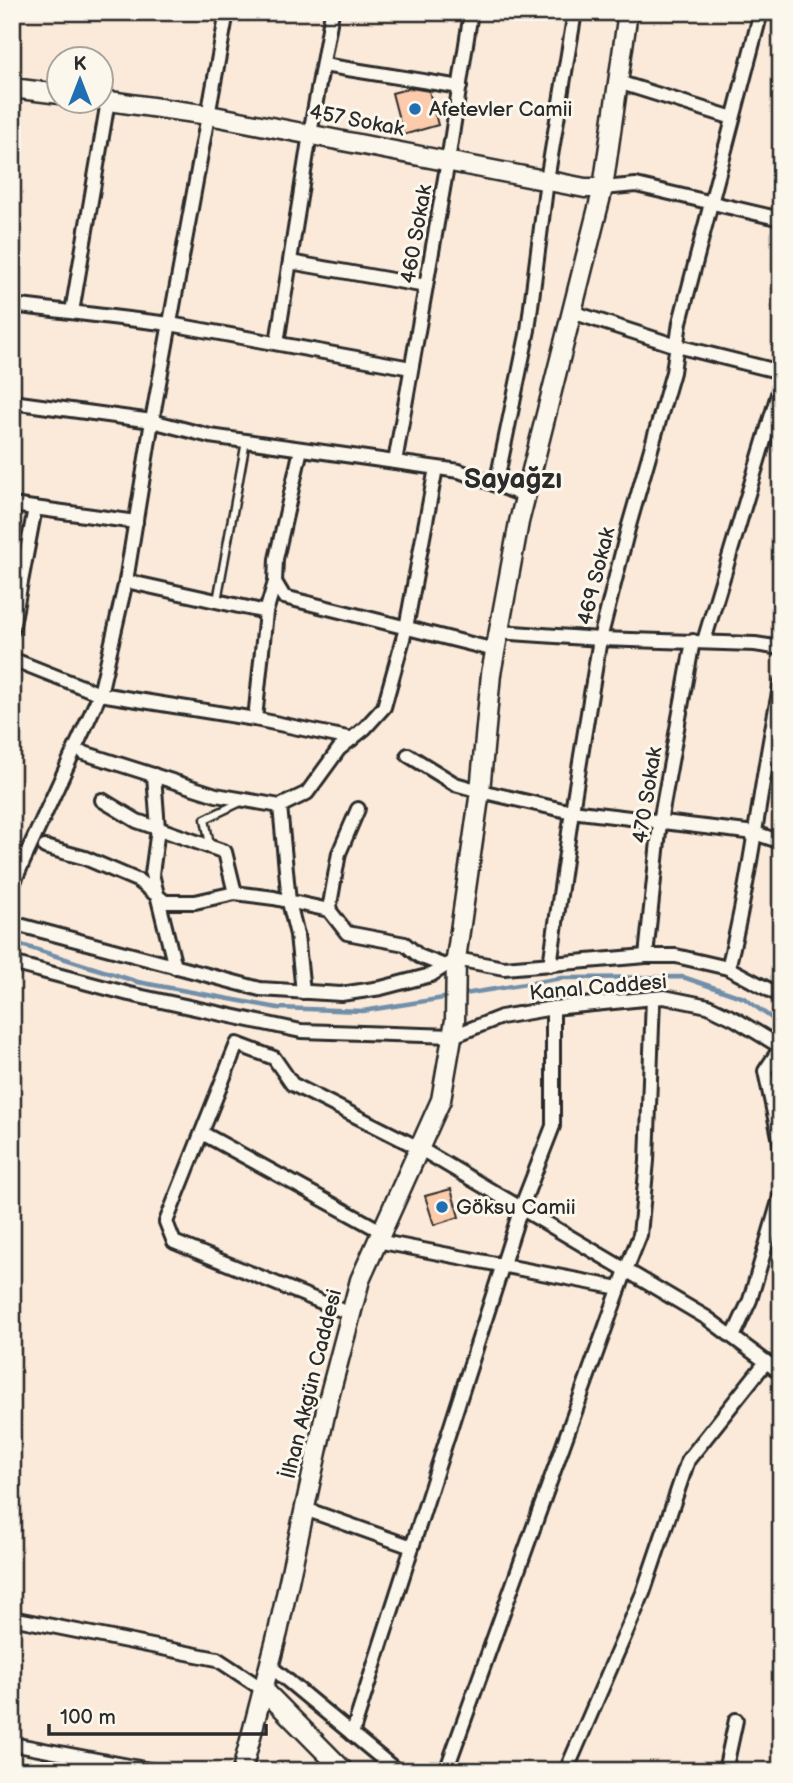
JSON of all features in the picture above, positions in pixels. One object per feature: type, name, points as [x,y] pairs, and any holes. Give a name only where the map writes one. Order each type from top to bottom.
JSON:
[{"type":"main road","name":"İlhan Akgün Caddesi","points":[[242,1771],[270,1666],[328,1401],[360,1280],[441,1100],[454,1028],[452,966],[480,792],[491,674],[526,496],[603,188],[628,12]]},
{"type":"main road","points":[[12,88],[46,92]]},
{"type":"main road","name":"457 Sokak","points":[[116,102],[209,115],[547,180],[603,188]]},
{"type":"main road","points":[[264,1690],[344,1771]]},
{"type":"street","points":[[12,886],[100,694],[127,581],[152,421],[227,12]]},
{"type":"street","points":[[277,343],[332,12]]},
{"type":"street","name":"460 Sokak","points":[[395,462],[449,161],[471,12]]},
{"type":"street","points":[[496,485],[528,330],[547,180],[575,12]]},
{"type":"street","name":"469 Sokak","points":[[550,965],[600,639],[673,372],[680,322],[761,12]]},
{"type":"street","points":[[323,65],[460,87]]},
{"type":"street","points":[[618,82],[733,118]]},
{"type":"street","points":[[72,312],[103,116]]},
{"type":"street","points":[[603,188],[636,185],[781,219]]},
{"type":"street","points":[[290,262],[426,286]]},
{"type":"street","points":[[12,305],[170,324],[411,368]]},
{"type":"street","points":[[572,312],[677,346],[781,372]]},
{"type":"street","name":"470 Sokak","points":[[646,957],[660,822],[699,641],[781,384]]},
{"type":"street","points":[[12,402],[152,421],[210,436],[459,471],[526,496]]},
{"type":"street","points":[[255,719],[276,559],[301,449]]},
{"type":"street","points":[[84,752],[216,795],[280,806],[307,793],[339,749],[384,707],[407,628],[436,468]]},
{"type":"street","points":[[12,505],[136,522]]},
{"type":"street","points":[[12,630],[35,508]]},
{"type":"street","points":[[127,581],[267,612]]},
{"type":"street","points":[[275,582],[284,597],[407,628],[497,641],[699,641],[781,648]]},
{"type":"street","points":[[12,659],[100,694],[255,719],[352,739]]},
{"type":"street","points":[[728,968],[781,683]]},
{"type":"street","points":[[408,755],[456,783],[480,792],[572,811],[755,833],[781,842]]},
{"type":"street","points":[[155,775],[158,828],[152,874],[175,967]]},
{"type":"street","points":[[102,800],[137,821],[225,852],[235,893]]},
{"type":"street","points":[[280,806],[289,902],[297,935],[303,992]]},
{"type":"street","points":[[329,910],[339,853],[358,809]]},
{"type":"street","points":[[45,847],[85,858],[139,881],[165,902],[195,902],[235,893],[329,910],[347,933],[405,944],[419,956],[452,966],[504,968],[676,957],[728,968],[781,996]]},
{"type":"street","points":[[12,923],[260,989],[341,994],[381,988],[431,975],[452,966]]},
{"type":"street","points":[[12,963],[129,995],[302,1031],[454,1028]]},
{"type":"street","points":[[446,1771],[640,1235],[647,1161],[653,998]]},
{"type":"street","name":"Kanal Caddesi","points":[[454,1028],[553,1008],[653,998],[685,1000],[708,1006],[781,1047]]},
{"type":"street","points":[[352,1734],[502,1265],[553,1126],[553,1008]]},
{"type":"street","points":[[351,1314],[174,1242],[166,1222],[237,1044],[274,1058],[292,1084],[419,1148],[707,1318],[781,1373]]},
{"type":"street","points":[[781,1047],[765,1071],[781,1146]]},
{"type":"street","points":[[202,1133],[379,1236],[502,1265],[619,1288]]},
{"type":"street","points":[[733,1337],[750,1300],[777,1218],[781,1194]]},
{"type":"street","points":[[566,1771],[643,1593],[688,1460],[766,1362]]},
{"type":"street","points":[[305,1509],[412,1547]]},
{"type":"street","points":[[12,1618],[217,1659],[264,1690]]},
{"type":"street","points":[[270,1666],[397,1771]]},
{"type":"street","points":[[725,1771],[736,1720]]},
{"type":"street","points":[[12,1744],[155,1771]]},
{"type":"lane","points":[[218,601],[246,441]]},
{"type":"lane","points":[[210,847],[205,819],[246,800]]},
{"type":"building","name":"Afetevler Camii","points":[[411,88],[429,91],[438,125],[403,135],[392,93]]},
{"type":"building","name":"Göksu Camii","points":[[451,1189],[459,1217],[434,1225],[425,1196]]},
{"type":"waterway","points":[[12,942],[138,982],[278,1008],[363,1011],[450,997]]},
{"type":"waterway","points":[[458,995],[562,978],[683,977],[744,998],[781,1025]]},
{"type":"place","name":"Afetevler Camii","points":[[415,109]]},
{"type":"place","name":"Göksu Camii","points":[[442,1207]]},
{"type":"district","name":"Sayağzı","points":[[513,478]]}]
